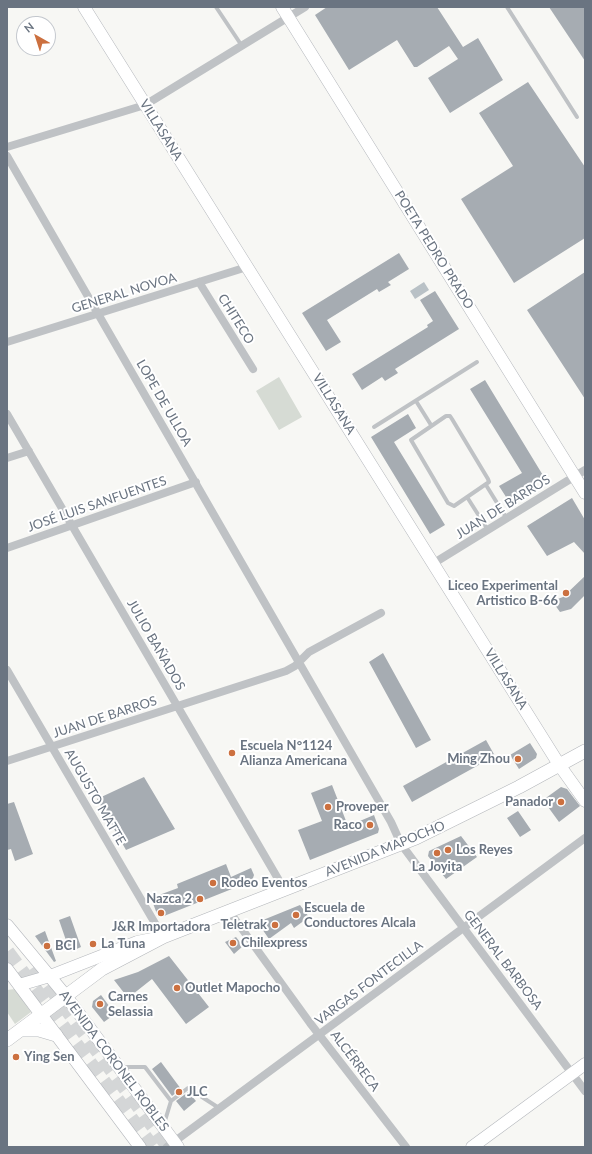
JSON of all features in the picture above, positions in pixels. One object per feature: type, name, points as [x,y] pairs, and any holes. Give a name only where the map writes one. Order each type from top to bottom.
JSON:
[{"type":"main road","name":"AVENIDA MAPOCHO","points":[[163,937],[401,844],[433,830],[581,755]]},
{"type":"main road","points":[[7,1040],[102,969],[163,937]]},
{"type":"main road","points":[[21,1030],[39,1030],[56,1035]]},
{"type":"street","name":"VILLASANA","points":[[84,7],[560,766],[584,796]]},
{"type":"street","name":"POETA PEDRO PRADO","points":[[282,7],[580,474],[585,493]]},
{"type":"street","points":[[7,147],[145,105],[305,7]]},
{"type":"street","name":"LOPE DE ULLOA","points":[[7,156],[391,822],[401,844]]},
{"type":"street","name":"GENERAL NOVOA","points":[[7,342],[247,267]]},
{"type":"street","name":"CHITECO","points":[[199,282],[253,369]]},
{"type":"street","name":"JULIO BAÑADOS","points":[[7,414],[284,889]]},
{"type":"street","points":[[7,458],[28,451]]},
{"type":"street","name":"JUAN DE BARROS","points":[[434,563],[580,474]]},
{"type":"street","name":"JOSÉ LUIS SANFUENTES","points":[[7,548],[196,482]]},
{"type":"street","points":[[299,662],[310,652],[381,613]]},
{"type":"street","name":"JUAN DE BARROS","points":[[7,761],[286,671],[299,662]]},
{"type":"street","name":"AUGUSTO MATTE","points":[[7,670],[163,937]]},
{"type":"street","name":"VARGAS FONTECILLA","points":[[173,1145],[220,1108],[585,838]]},
{"type":"street","name":"GENERAL BARBOSA","points":[[401,844],[585,1091]]},
{"type":"street","name":"ALCÉRRECA","points":[[229,911],[320,1035],[406,1147]]},
{"type":"street","name":"AVENIDA CORONEL ROBLES","points":[[7,925],[66,996],[163,1126],[173,1145]]},
{"type":"street","name":"AVENIDA MAPOCHO","points":[[18,985],[50,976],[137,942],[163,937]]},
{"type":"street","points":[[7,969],[140,1147]]},
{"type":"street","points":[[472,1147],[585,1064]]},
{"type":"lane","points":[[216,7],[242,46]]},
{"type":"lane","points":[[507,7],[577,116]]},
{"type":"lane","points":[[374,427],[477,362]]},
{"type":"lane","points":[[416,401],[431,425]]},
{"type":"lane","points":[[450,416],[489,482],[486,486],[454,506],[450,505],[411,440],[431,425],[450,416]]},
{"type":"lane","points":[[486,486],[507,519]]},
{"type":"lane","points":[[467,497],[488,530]]},
{"type":"lane","points":[[119,1067],[145,1067],[171,1101]]},
{"type":"lane","points":[[163,1126],[171,1101],[188,1088],[220,1108]]},
{"type":"shaded area","points":[[424,282],[429,290],[415,299],[410,291]]},
{"type":"shaded area","points":[[279,377],[302,417],[279,430],[256,391]]},
{"type":"shaded area","points":[[15,989],[31,1012],[15,1024],[7,1012],[7,990]]},
{"type":"building","points":[[327,7],[437,7],[463,47],[478,38],[503,80],[450,113],[428,78],[458,59],[449,46],[417,67],[414,67],[397,40],[349,70],[315,15]]},
{"type":"building","points":[[549,7],[585,7],[585,61]]},
{"type":"building","points":[[528,82],[585,167],[585,238],[514,283],[461,199],[513,166],[479,113]]},
{"type":"building","points":[[399,253],[409,269],[388,282],[391,285],[379,292],[377,289],[327,320],[341,342],[326,351],[302,313]]},
{"type":"building","points":[[585,272],[585,399],[527,310]]},
{"type":"building","points":[[435,291],[459,329],[395,369],[398,373],[385,381],[382,377],[362,390],[352,374],[428,327],[427,325],[433,321],[420,300]]},
{"type":"building","points":[[485,380],[544,477],[508,500],[499,486],[522,473],[470,389]]},
{"type":"building","points":[[408,414],[416,428],[394,442],[445,525],[430,534],[371,437]]},
{"type":"building","points":[[572,498],[585,520],[585,554],[574,542],[547,556],[527,526]]},
{"type":"building","points":[[585,576],[585,595],[571,609],[560,612],[552,601],[563,597]]},
{"type":"building","points":[[383,653],[431,740],[416,748],[369,662]]},
{"type":"building","points":[[486,740],[495,756],[412,802],[403,786]]},
{"type":"building","points":[[530,743],[537,754],[536,758],[519,769],[510,755]]},
{"type":"building","points":[[144,777],[175,829],[126,850],[97,799]]},
{"type":"building","points":[[332,785],[348,826],[374,815],[379,829],[378,833],[310,860],[298,830],[322,821],[311,793]]},
{"type":"building","name":"Panador","points":[[561,787],[567,789],[580,806],[559,822],[543,800]]},
{"type":"building","points":[[14,802],[33,854],[15,861],[11,849],[7,850],[7,804]]},
{"type":"building","points":[[518,811],[531,830],[520,837],[507,818]]},
{"type":"building","points":[[461,836],[477,857],[446,879],[428,856],[429,851]]},
{"type":"building","points":[[226,864],[231,877],[251,868],[254,875],[252,881],[164,916],[157,914],[151,898],[178,888],[177,884]]},
{"type":"building","points":[[300,905],[309,917],[294,928],[291,923],[269,939],[260,926],[263,920]]},
{"type":"building","points":[[70,916],[81,947],[70,952],[59,920]]},
{"type":"building","name":"BCI","points":[[45,931],[56,961],[54,962],[35,936]]},
{"type":"building","points":[[236,937],[243,946],[234,954],[225,942]]},
{"type":"building","name":"Outlet Mapocho","points":[[169,956],[209,1007],[186,1024],[152,979],[128,998],[114,980],[138,972]]},
{"type":"building","points":[[101,995],[115,1014],[104,1022],[92,1007],[93,1001]]},
{"type":"building","points":[[161,1062],[181,1089],[172,1096],[152,1069]]},
{"type":"building","points":[[188,1092],[196,1101],[184,1111],[176,1101]]},
{"type":"tunnel","points":[[7,952],[152,1147]]},
{"type":"tunnel","points":[[35,966],[169,1147]]},
{"type":"place","name":"Liceo Experimental Artistico B-66","points":[[566,593]]},
{"type":"place","name":"Escuela N°1124 Alianza Americana","points":[[232,753]]},
{"type":"place","name":"Ming Zhou","points":[[518,759]]},
{"type":"place","name":"Panador","points":[[561,802]]},
{"type":"place","name":"Proveper","points":[[328,807]]},
{"type":"place","name":"Raco","points":[[370,825]]},
{"type":"place","name":"Los Reyes","points":[[448,850]]},
{"type":"place","name":"La Joyita","points":[[437,853]]},
{"type":"place","name":"Rodeo Eventos","points":[[213,883]]},
{"type":"place","name":"Nazca 2","points":[[200,899]]},
{"type":"place","name":"J&R Importadora","points":[[161,913]]},
{"type":"place","name":"Escuela de Conductores Alcala","points":[[296,915]]},
{"type":"place","name":"Teletrak","points":[[275,925]]},
{"type":"place","name":"Chilexpress","points":[[233,943]]},
{"type":"place","name":"La Tuna","points":[[93,944]]},
{"type":"place","name":"BCI","points":[[47,946]]},
{"type":"place","name":"Outlet Mapocho","points":[[177,988]]},
{"type":"place","name":"Carnes Selassia","points":[[100,1004]]},
{"type":"place","name":"Ying Sen","points":[[16,1057]]},
{"type":"place","name":"JLC","points":[[179,1092]]}]
